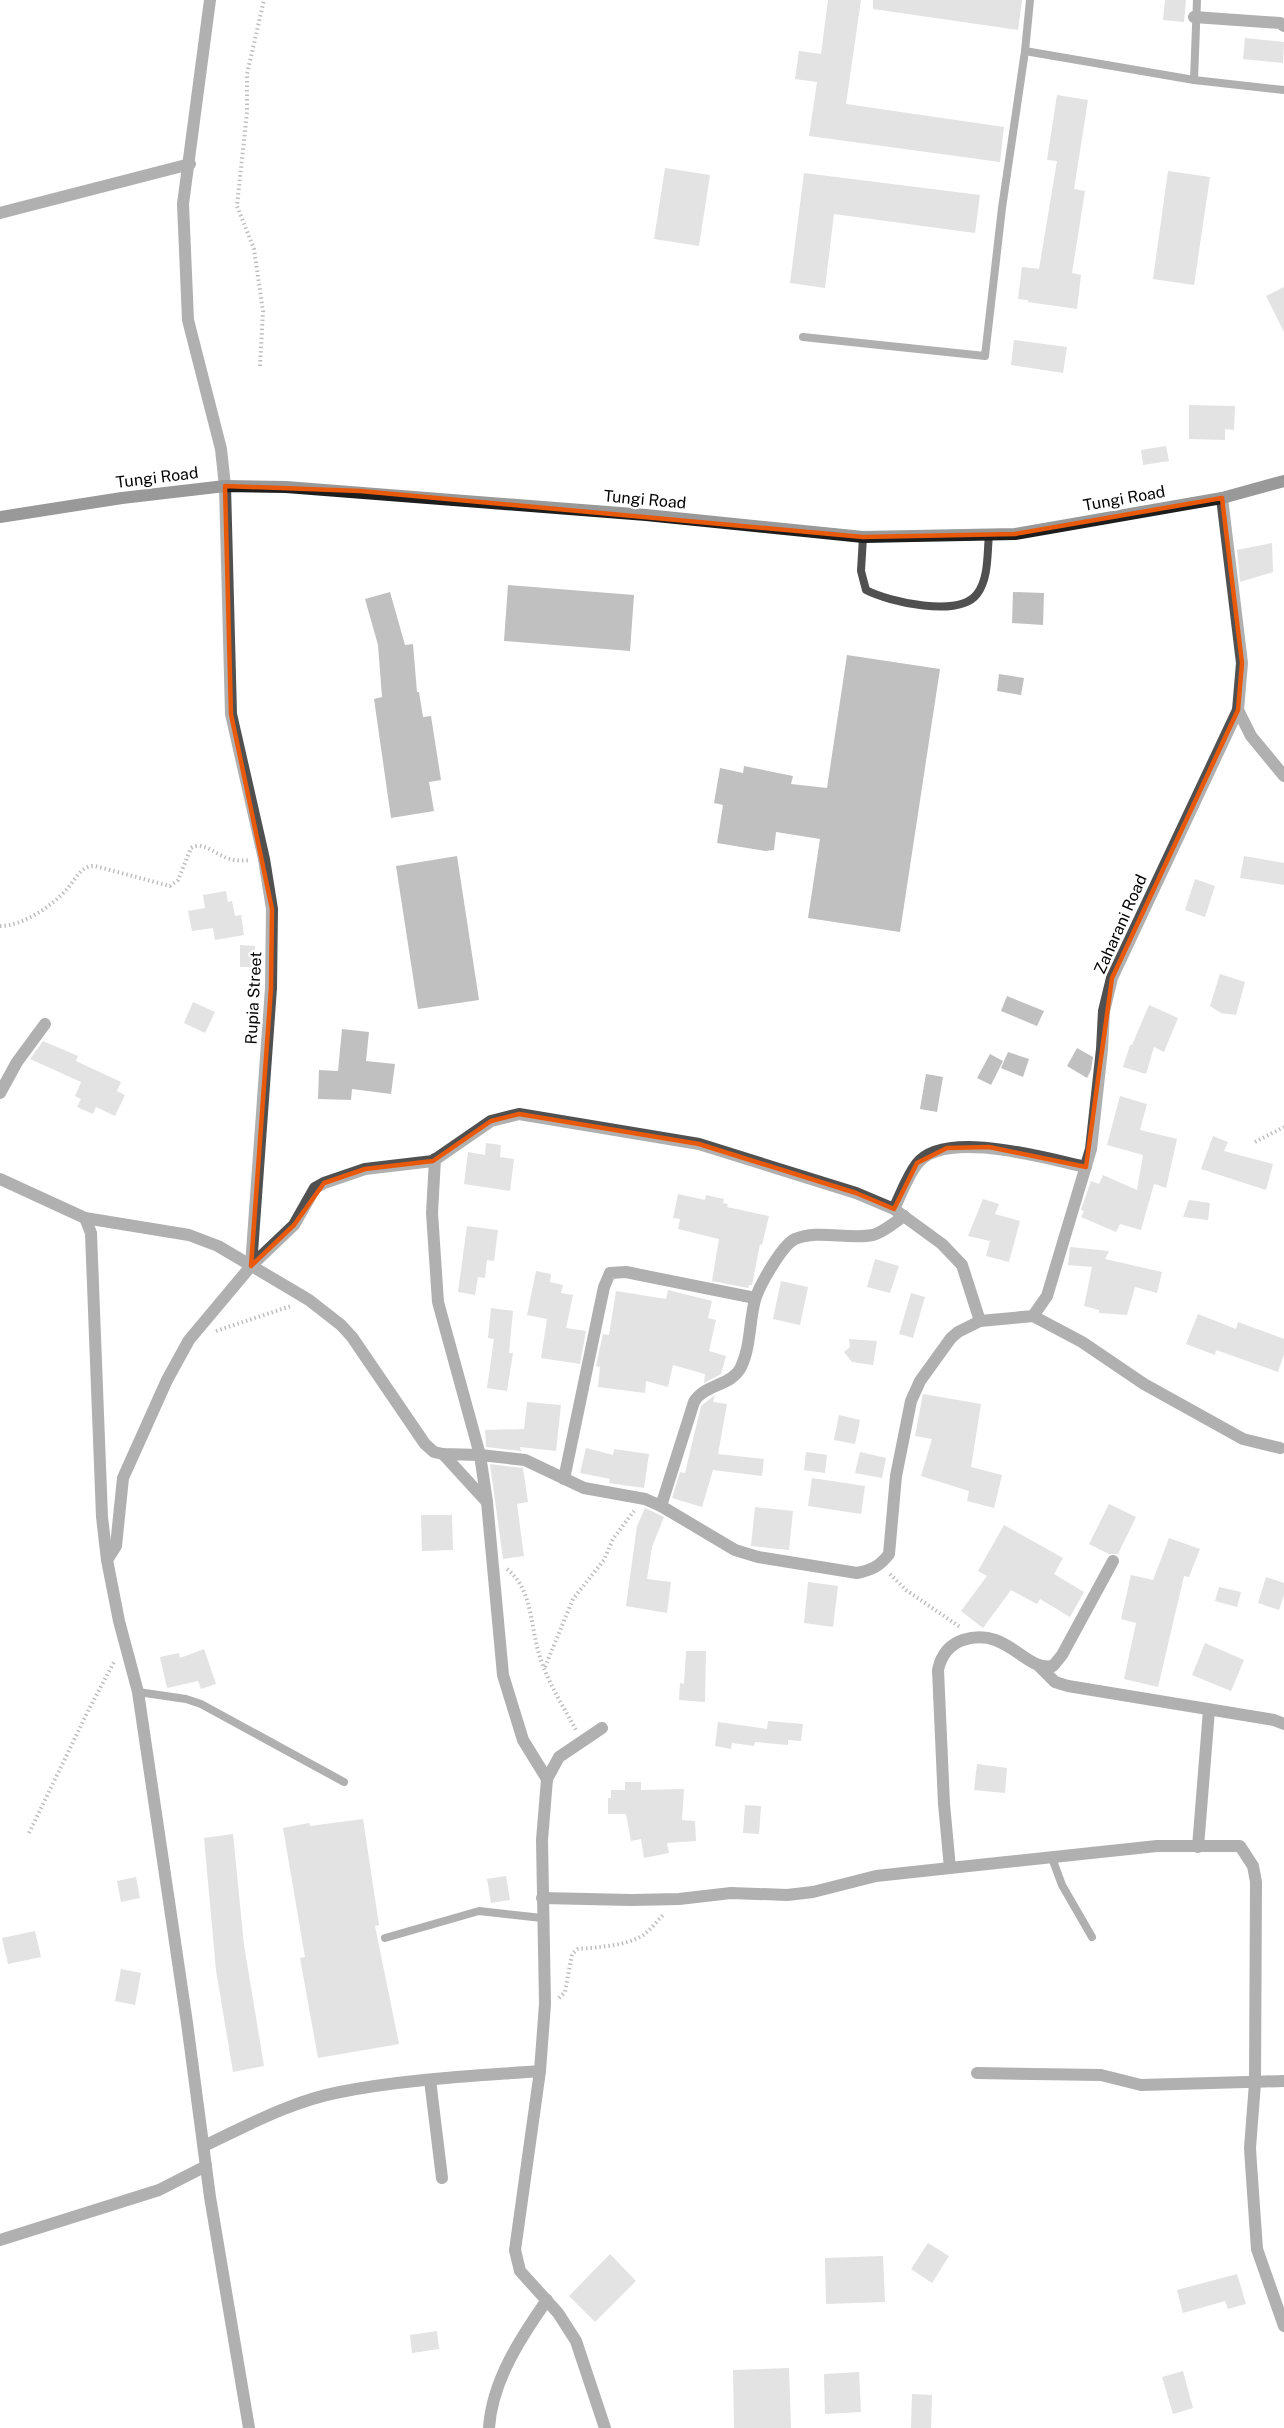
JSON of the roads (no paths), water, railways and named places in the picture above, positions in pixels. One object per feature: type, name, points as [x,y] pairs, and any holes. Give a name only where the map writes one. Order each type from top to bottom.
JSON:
[{"type":"main road","name":"Tungi Road","points":[[0,517],[122,498],[225,486],[360,491],[646,515],[863,537],[989,535],[1015,534],[1222,498],[1284,481]]},
{"type":"street","name":"Rupia Street","points":[[210,0],[208,32],[183,204],[188,320],[221,449],[225,486],[231,714],[264,859],[272,909],[271,988],[251,1266]]},
{"type":"street","points":[[1194,17],[1280,23],[1284,26]]},
{"type":"street","points":[[0,213],[190,164]]},
{"type":"street","name":"Zaharani Road","points":[[1033,1316],[1047,1296],[1091,1149],[1104,1011],[1112,978],[1238,710],[1242,663],[1222,498]]},
{"type":"street","points":[[1238,710],[1251,736],[1284,776]]},
{"type":"street","points":[[0,1093],[17,1062],[45,1024]]},
{"type":"street","points":[[107,1560],[116,1545],[123,1478],[167,1380],[189,1340],[251,1266],[294,1225],[315,1188],[365,1169],[435,1159],[491,1121],[519,1114],[699,1144],[856,1192],[899,1213],[942,1244],[962,1265],[980,1321]]},
{"type":"street","points":[[661,1506],[694,1402],[700,1393],[728,1379],[740,1369],[748,1345],[755,1298],[782,1249],[791,1241],[805,1237],[872,1235],[899,1213],[917,1163],[947,1148],[989,1147],[1086,1167]]},
{"type":"street","points":[[435,1159],[432,1213],[438,1302],[480,1455],[493,1557],[503,1675],[523,1740],[547,1779]]},
{"type":"street","points":[[0,1179],[85,1218],[189,1235],[218,1246],[309,1300],[347,1331],[425,1444],[434,1452],[525,1461],[596,1491],[645,1499],[661,1506],[717,1541],[735,1550],[758,1557],[857,1573],[870,1571],[882,1564],[889,1554],[896,1476],[915,1391],[951,1338],[980,1321],[1033,1316],[1082,1342],[1144,1384],[1243,1439],[1280,1448]]},
{"type":"street","points":[[85,1218],[91,1233],[102,1517],[107,1560],[138,1692],[206,2166],[249,2428]]},
{"type":"street","points":[[564,1479],[604,1287],[610,1273],[626,1272],[755,1298]]},
{"type":"street","points":[[443,1454],[487,1502]]},
{"type":"street","points":[[1039,1666],[1048,1667],[1057,1664],[1113,1560]]},
{"type":"street","points":[[950,1868],[944,1804],[938,1670],[944,1653],[957,1642],[975,1636],[999,1641],[1039,1666],[1055,1682],[1068,1686],[1274,1720],[1284,1724]]},
{"type":"street","points":[[1198,1848],[1209,1710]]},
{"type":"street","points":[[602,1728],[559,1757],[547,1779],[542,1840],[544,2004],[540,2071],[515,2250],[520,2271],[547,2300],[576,2341],[605,2428]]},
{"type":"street","points":[[542,1898],[631,1900],[679,1899],[731,1893],[787,1895],[813,1892],[876,1876],[1157,1846],[1198,1848],[1240,1846],[1253,1866],[1255,1874],[1255,2083],[1250,2148],[1257,2249],[1284,2326]]},
{"type":"street","points":[[204,2145],[277,2111],[339,2092],[430,2080],[540,2071]]},
{"type":"street","points":[[977,2073],[1101,2076],[1141,2085],[1284,2081]]},
{"type":"street","points":[[430,2080],[442,2178]]},
{"type":"street","points":[[0,2240],[159,2190],[206,2166]]},
{"type":"street","points":[[489,2428],[493,2405],[510,2359],[526,2330],[547,2300]]},
{"type":"lane","points":[[803,337],[985,356],[1030,0]]},
{"type":"lane","points":[[1194,80],[1194,17],[1197,0]]},
{"type":"lane","points":[[1025,51],[1194,80],[1284,90]]},
{"type":"lane","points":[[863,537],[861,571],[866,590],[877,596],[903,603],[952,607],[968,602],[977,593],[985,576],[989,535]]},
{"type":"lane","points":[[138,1692],[186,1699],[201,1704],[344,1782]]},
{"type":"lane","points":[[1052,1858],[1062,1885],[1092,1937]]},
{"type":"lane","points":[[385,1938],[479,1911],[542,1918]]}]
